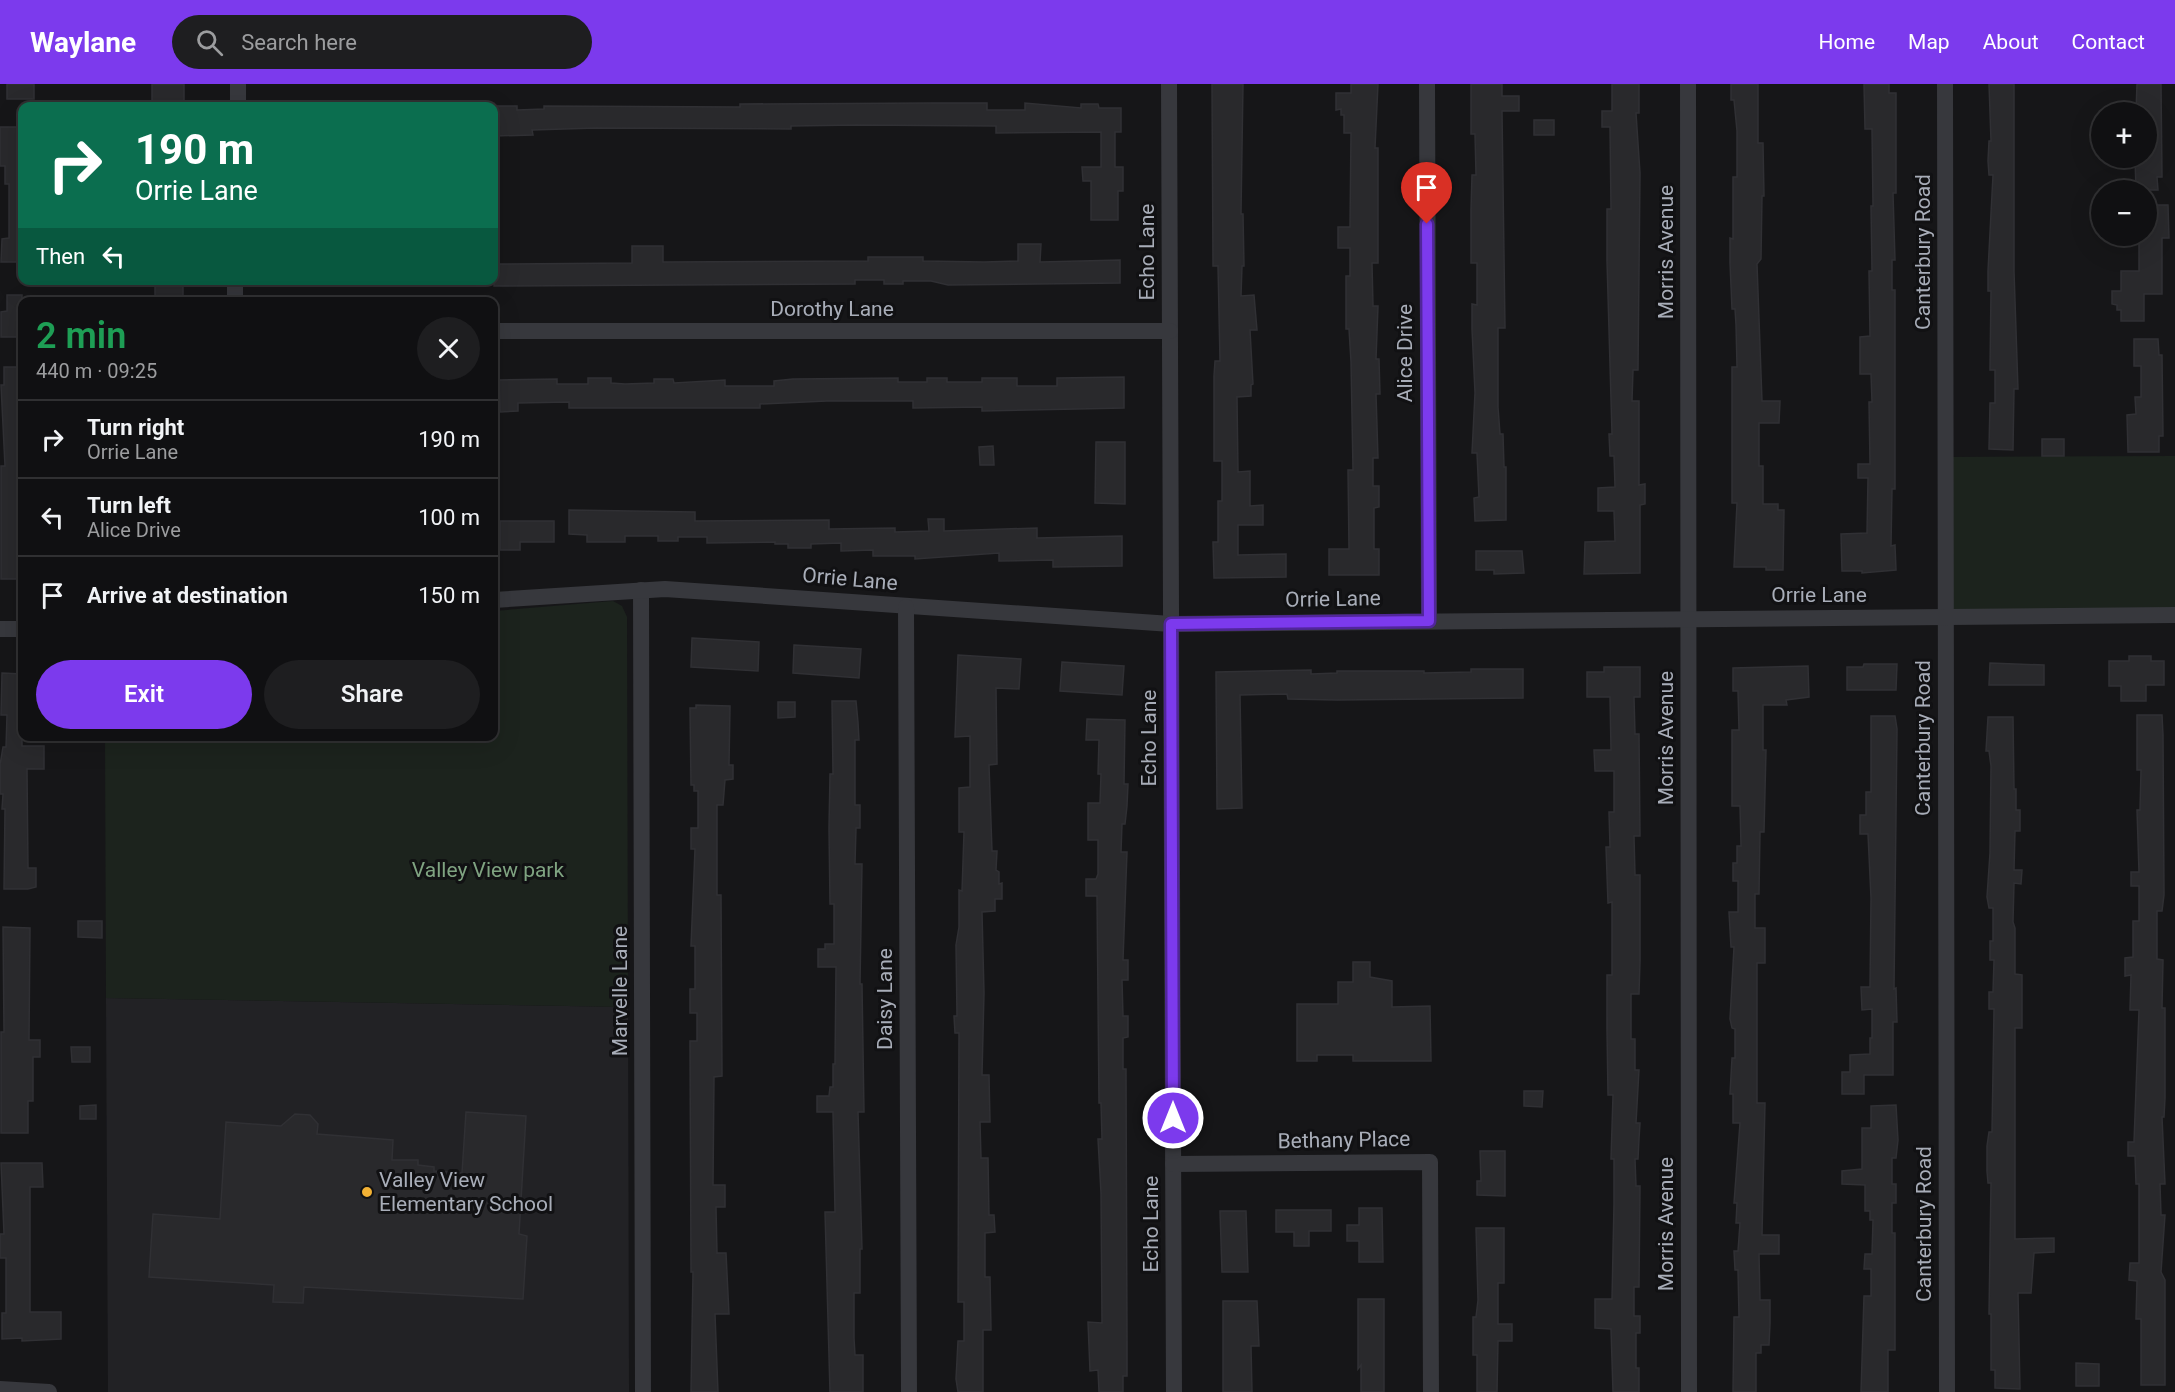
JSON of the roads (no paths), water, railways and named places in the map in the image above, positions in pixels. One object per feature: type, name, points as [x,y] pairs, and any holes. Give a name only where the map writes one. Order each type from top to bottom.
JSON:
[{"type":"street","points":[[238,84],[238,102]]},
{"type":"street","name":"Echo Lane","points":[[1169,84],[1174,1392]]},
{"type":"street","name":"Alice Drive","points":[[1427,84],[1429,621]]},
{"type":"street","name":"Morris Avenue","points":[[1688,84],[1689,1392]]},
{"type":"street","name":"Canterbury Road","points":[[1945,84],[1947,1392]]},
{"type":"street","name":"Dorothy Lane","points":[[498,331],[1170,331]]},
{"type":"street","name":"Orrie Lane","points":[[498,600],[641,590],[741,592],[906,607],[1171,624],[2175,615]]},
{"type":"street","name":"Marvelle Lane","points":[[641,590],[643,1392]]},
{"type":"street","name":"Daisy Lane","points":[[906,607],[909,1392]]},
{"type":"street","points":[[0,629],[18,629]]},
{"type":"street","name":"Bethany Place","points":[[1173,1164],[1430,1162],[1431,1392]]},
{"type":"street","points":[[0,1389],[49,1392]]},
{"type":"place","name":"Valley View Elementary School","points":[[367,1192]]},
{"type":"park label","name":"Valley View park","points":[[488,870]]}]
